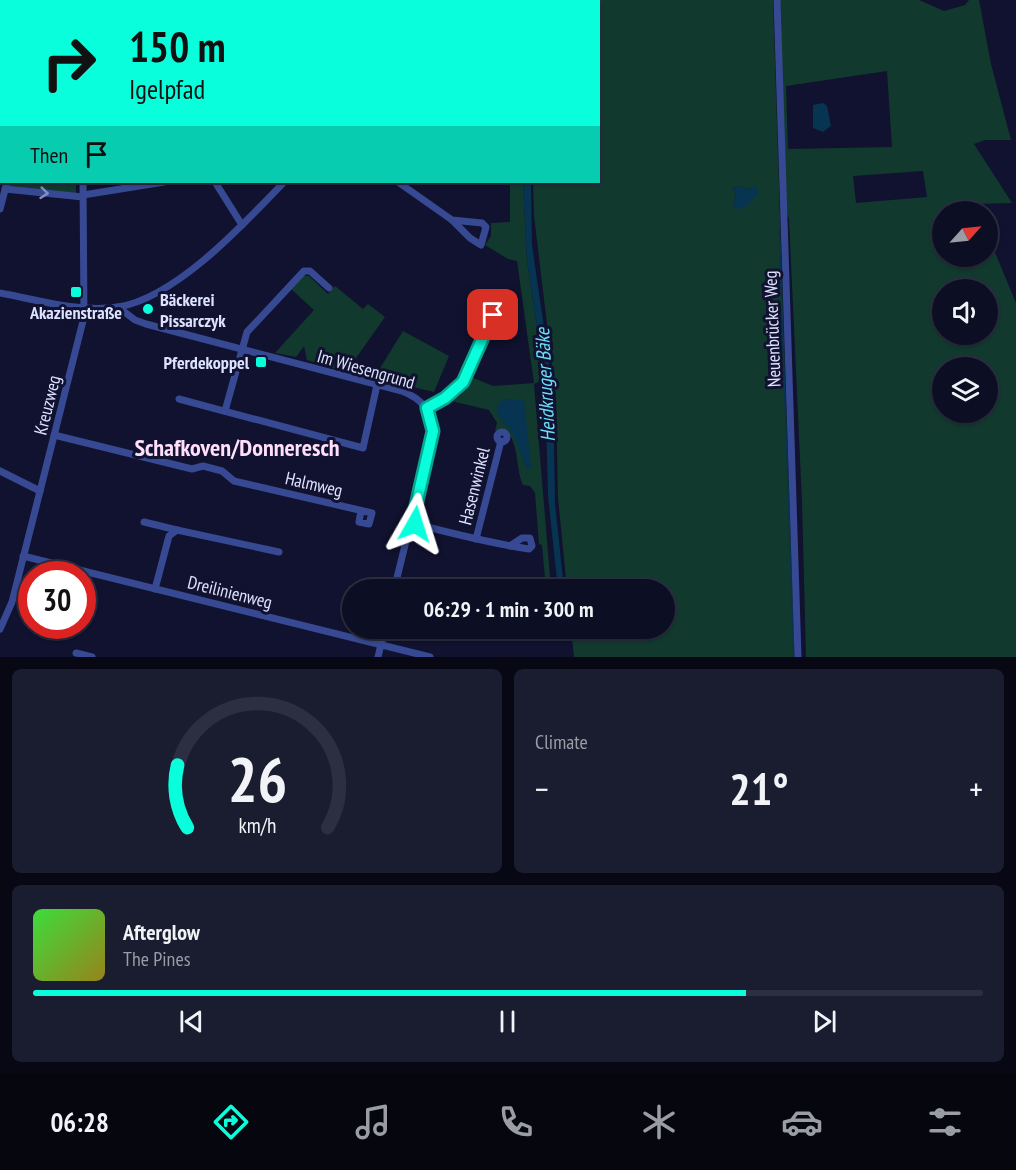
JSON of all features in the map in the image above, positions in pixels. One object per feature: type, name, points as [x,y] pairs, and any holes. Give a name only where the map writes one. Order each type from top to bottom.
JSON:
[{"type":"street","name":"Neuenbrücker Weg","points":[[777,0],[798,657]]},
{"type":"street","name":"Kreuzweg","points":[[0,629],[12,602],[84,317],[83,183]]},
{"type":"street","points":[[0,209],[6,185],[83,196],[158,183]]},
{"type":"street","points":[[216,183],[242,225]]},
{"type":"street","points":[[0,293],[84,308],[118,307],[151,297],[170,285],[242,225],[283,183]]},
{"type":"street","points":[[399,183],[452,220],[470,238],[481,244],[485,238],[486,227],[482,223],[452,220]]},
{"type":"street","points":[[225,411],[246,332],[304,271],[309,270],[329,288]]},
{"type":"street","name":"Im Wiesengrund","points":[[118,307],[135,320],[146,324],[414,396],[427,408],[433,431],[397,579]]},
{"type":"street","points":[[427,408],[445,398],[463,382],[487,330]]},
{"type":"street","points":[[179,399],[363,448],[377,385]]},
{"type":"street","name":"Halmweg","points":[[54,435],[192,469],[203,466],[222,471],[234,481],[361,511]]},
{"type":"street","name":"Hasenwinkel","points":[[476,539],[501,441]]},
{"type":"street","points":[[0,471],[40,491]]},
{"type":"street","points":[[144,522],[279,552]]},
{"type":"street","points":[[412,523],[510,546]]},
{"type":"street","points":[[155,589],[169,536],[177,530]]},
{"type":"street","name":"Dreilinienweg","points":[[23,556],[430,657]]},
{"type":"street","points":[[378,657],[382,639]]},
{"type":"street","points":[[76,653],[92,657]]},
{"type":"green space","points":[[773,0],[794,657],[574,657],[572,639],[675,639],[675,579],[566,579],[558,498],[556,399],[534,216],[533,183],[600,183],[600,1]],"holes":[[[739,186],[749,190],[747,206],[733,206],[736,194],[732,189]]]},
{"type":"green space","points":[[780,0],[919,0],[944,11],[965,5],[969,0],[979,0],[991,64],[1011,140],[985,140],[974,144],[1012,203],[932,201],[932,267],[998,267],[998,260],[1016,303],[1016,657],[806,657],[802,502],[789,219],[786,210]],"holes":[[[887,71],[892,147],[788,149],[786,86]],[[923,171],[927,197],[856,203],[853,176]]]},
{"type":"green space","points":[[10,183],[76,183],[76,195],[9,187]]},
{"type":"green space","points":[[510,183],[523,183],[527,261],[545,379],[534,384],[550,579],[545,579],[542,545],[539,544],[535,493],[530,486],[523,485],[510,435],[505,429],[495,431],[497,423],[489,410],[447,400],[466,384],[469,376],[493,386],[534,383],[517,261],[508,259],[485,245],[491,236],[491,223],[510,222]]},
{"type":"green space","points":[[303,276],[309,276],[328,294],[335,286],[363,309],[368,304],[385,317],[346,372],[307,360],[304,346],[296,357],[275,353],[314,310],[291,289]]},
{"type":"green space","points":[[403,331],[449,356],[434,392],[374,378]]},
{"type":"water","points":[[823,103],[827,106],[831,126],[823,132],[813,128],[813,105]]},
{"type":"water","points":[[523,183],[531,183],[532,245],[553,389],[555,503],[563,579],[557,579],[548,496],[545,379],[527,261]]},
{"type":"water","points":[[739,186],[749,190],[750,187],[758,188],[758,194],[747,206],[736,209],[733,206],[736,194],[732,189]]},
{"type":"water","points":[[507,399],[524,400],[531,468],[527,470],[513,434],[497,414],[498,403]]},
{"type":"waterway","points":[[779,229],[794,657]]},
{"type":"place","name":"Akazienstraße","points":[[76,292]]},
{"type":"place","name":"Bäckerei Pissarczyk","points":[[148,309]]},
{"type":"place","name":"Pferdekoppel","points":[[261,362]]},
{"type":"district","name":"Schafkoven/Donneresch","points":[[237,447]]},
{"type":"route","points":[[415,524],[412,523],[433,431],[427,408],[445,398],[463,382],[487,330],[489,319],[493,315]]},
{"type":"water label","name":"Heidkruger Bäke","points":[[545,385]]}]
